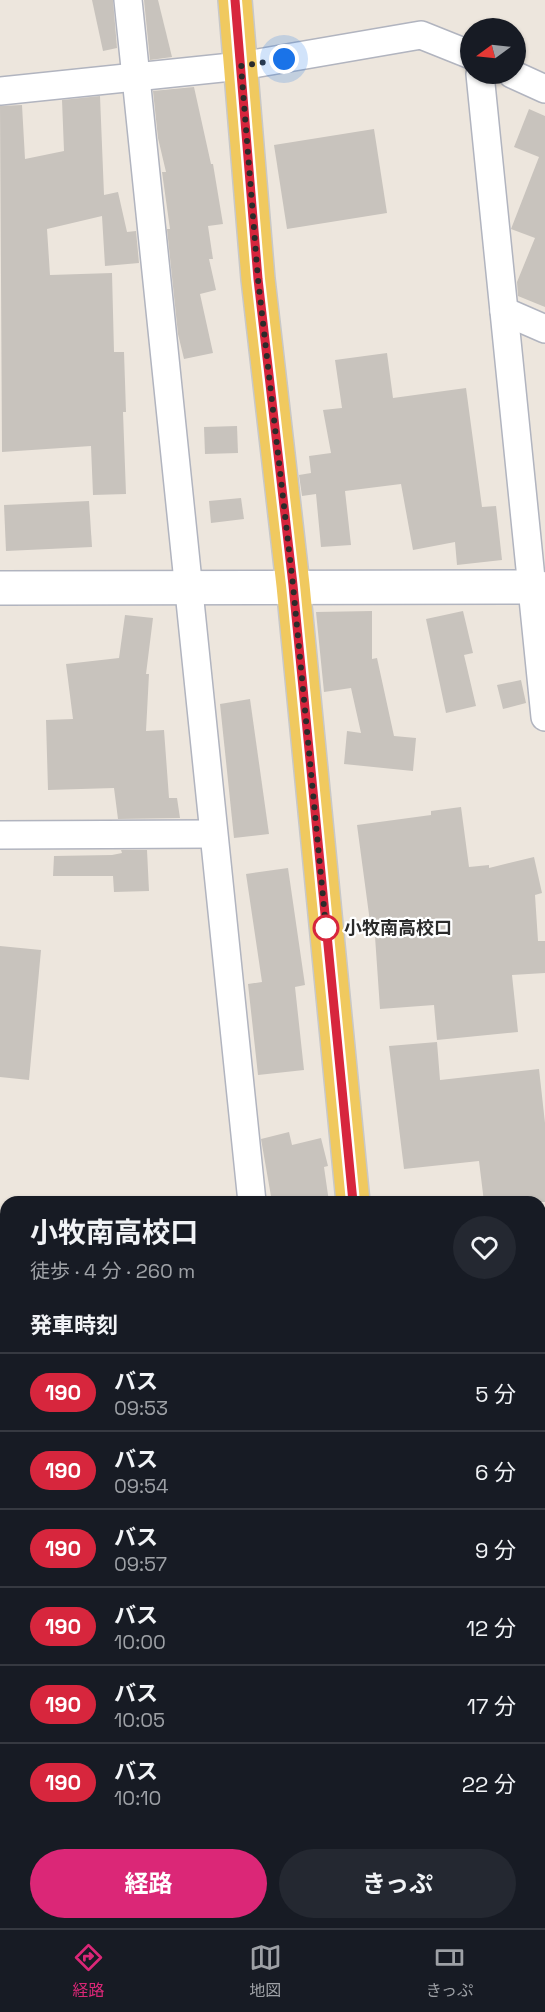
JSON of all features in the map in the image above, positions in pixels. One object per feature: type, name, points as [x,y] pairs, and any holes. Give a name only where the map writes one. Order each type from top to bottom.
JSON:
[{"type":"main road","points":[[235,0],[258,279],[293,585],[352,1196]]},
{"type":"street","points":[[128,0],[190,587],[212,834],[251,1196]]},
{"type":"street","points":[[0,92],[241,66],[421,35],[460,51]]},
{"type":"street","points":[[526,80],[545,89]]},
{"type":"street","points":[[481,84],[504,311],[538,588],[545,717]]},
{"type":"street","points":[[504,311],[545,329]]},
{"type":"street","points":[[0,588],[293,585],[538,588]]},
{"type":"street","points":[[0,835],[212,834]]},
{"type":"building","points":[[92,0],[113,0],[117,48],[103,51]]},
{"type":"building","points":[[144,0],[158,0],[172,57],[150,60]]},
{"type":"building","points":[[194,87],[211,164],[213,164],[223,224],[208,226],[213,259],[209,259],[216,290],[200,294],[213,353],[184,359],[178,334],[167,229],[170,229],[162,172],[166,172],[158,138],[153,91]]},
{"type":"building","points":[[100,96],[104,195],[118,192],[127,232],[136,231],[139,263],[105,266],[102,216],[47,229],[50,275],[112,273],[114,352],[124,352],[126,412],[123,412],[126,494],[93,495],[91,446],[2,452],[0,106],[22,105],[25,159],[64,151],[62,100]]},
{"type":"building","points":[[529,109],[545,116],[545,307],[518,296],[517,282],[535,238],[511,229],[539,157],[514,147]]},
{"type":"building","points":[[374,129],[387,213],[287,229],[274,145]]},
{"type":"building","points":[[387,353],[393,398],[466,388],[482,507],[496,506],[502,560],[457,565],[455,542],[413,550],[401,484],[345,491],[351,545],[321,547],[316,494],[302,496],[299,475],[311,473],[309,456],[331,453],[323,410],[342,408],[335,360]]},
{"type":"building","points":[[237,426],[238,453],[205,454],[204,427]]},
{"type":"building","points":[[241,498],[244,519],[211,523],[209,501]]},
{"type":"building","points":[[89,501],[92,547],[6,551],[4,505]]},
{"type":"building","points":[[372,611],[372,659],[377,658],[394,736],[416,738],[413,771],[344,764],[347,731],[361,733],[351,688],[324,692],[316,612]]},
{"type":"building","points":[[463,611],[473,653],[464,655],[476,706],[446,713],[426,619]]},
{"type":"building","points":[[125,615],[153,618],[146,674],[149,674],[146,731],[164,730],[169,798],[177,798],[180,818],[118,819],[114,788],[48,790],[46,720],[73,719],[66,664],[119,658]]},
{"type":"building","points":[[521,680],[526,703],[503,709],[497,685]]},
{"type":"building","points":[[250,699],[269,834],[234,838],[220,704]]},
{"type":"building","points":[[461,807],[469,867],[489,865],[489,868],[534,857],[542,893],[535,895],[538,941],[545,941],[545,973],[512,975],[518,1032],[437,1040],[434,1005],[380,1009],[374,922],[370,922],[357,825],[431,815],[431,811]]},
{"type":"building","points":[[121,850],[147,850],[149,891],[114,892],[113,876],[53,876],[54,856],[112,855],[122,853]]},
{"type":"building","points":[[288,868],[305,985],[295,987],[304,1070],[258,1075],[248,984],[262,982],[246,874]]},
{"type":"building","points":[[0,946],[41,950],[29,1080],[0,1077]]},
{"type":"building","points":[[437,1042],[440,1080],[539,1069],[545,1123],[545,1196],[483,1196],[479,1161],[404,1169],[389,1046]]},
{"type":"building","points":[[289,1132],[292,1145],[321,1138],[328,1166],[324,1167],[328,1196],[271,1196],[261,1139]]},
{"type":"bus line","name":"190","points":[[235,0],[258,279],[293,585],[352,1196]]},
{"type":"place","name":"小牧南高校口","points":[[326,928]]},
{"type":"route","points":[[284,59],[241,66],[258,279],[293,585],[326,928]]}]
